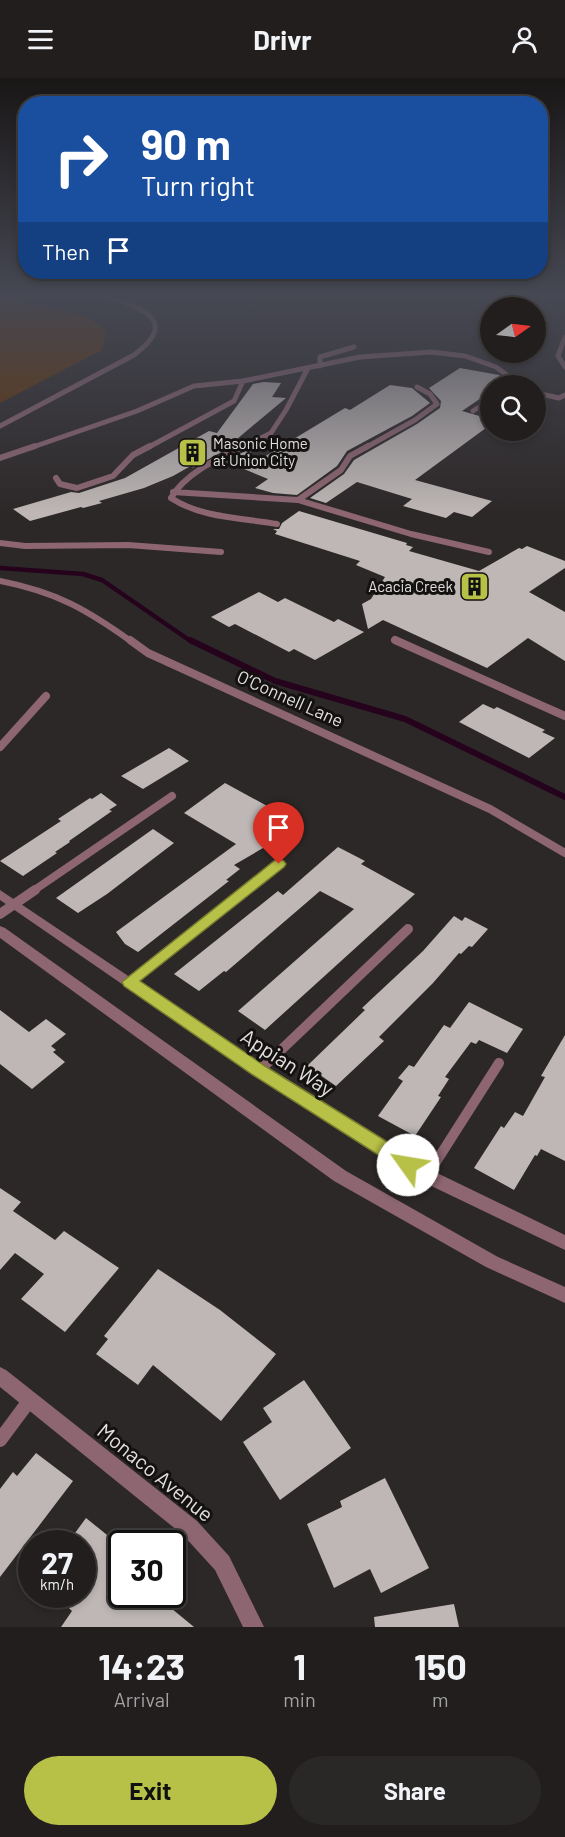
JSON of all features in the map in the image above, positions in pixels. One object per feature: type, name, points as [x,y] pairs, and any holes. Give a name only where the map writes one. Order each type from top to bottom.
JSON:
[{"type":"street","name":"Appian Way","points":[[0,894],[259,1071],[427,1176],[565,1243]]},
{"type":"street","points":[[0,931],[340,1176],[492,1262],[565,1295]]},
{"type":"street","name":"Monaco Avenue","points":[[0,1376],[190,1528],[222,1563],[254,1627]]},
{"type":"lane","points":[[0,426],[109,368]]},
{"type":"lane","points":[[0,458],[137,411],[194,386],[243,381],[307,368]]},
{"type":"lane","points":[[277,524],[178,504],[171,498],[173,492],[183,482],[238,449],[270,434],[301,385],[308,368]]},
{"type":"lane","points":[[56,478],[60,484],[77,488],[113,476],[133,455],[234,401],[243,381]]},
{"type":"lane","points":[[298,500],[341,470],[350,456],[415,420],[437,404],[430,394],[417,387]]},
{"type":"lane","points":[[546,395],[559,398],[565,395]]},
{"type":"lane","points":[[473,411],[480,406]]},
{"type":"lane","points":[[173,492],[298,500],[411,534],[489,552]]},
{"type":"lane","points":[[0,543],[25,546],[128,545],[221,552]]},
{"type":"lane","name":"O’Connell Lane","points":[[0,581],[34,588],[71,602],[96,616],[148,653],[490,808],[565,854]]},
{"type":"lane","points":[[395,640],[565,716]]},
{"type":"lane","points":[[0,747],[46,696]]},
{"type":"lane","points":[[0,914],[172,796]]},
{"type":"lane","points":[[129,982],[279,864]]},
{"type":"lane","points":[[259,1071],[408,929]]},
{"type":"lane","points":[[427,1176],[499,1062]]},
{"type":"lane","points":[[0,1440],[29,1401]]},
{"type":"shaded area","points":[[0,368],[67,368],[0,403]]},
{"type":"building","points":[[460,368],[499,375],[480,375],[480,399],[462,411],[480,416],[480,432],[415,480],[492,501],[472,517],[454,512],[446,518],[403,506],[412,499],[357,482],[326,503],[310,498],[344,474],[354,460],[440,408],[441,401],[429,388]]},
{"type":"building","name":"Masonic Home at Union City","points":[[281,383],[272,397],[286,398],[237,439],[242,441],[192,468],[196,463],[144,488],[99,501],[102,503],[30,521],[13,509],[71,492],[79,493],[125,478],[209,431],[217,433],[253,384]]},
{"type":"building","points":[[390,385],[412,388],[430,403],[412,416],[347,451],[337,466],[297,495],[273,493],[255,488],[268,479],[244,469],[345,408],[350,410]]},
{"type":"building","points":[[255,447],[240,468],[222,462],[226,460]]},
{"type":"building","name":"Acacia Creek","points":[[299,511],[407,543],[406,545],[413,547],[409,551],[479,571],[519,548],[527,546],[565,561],[565,568],[529,592],[565,612],[565,661],[528,638],[487,668],[383,620],[368,629],[362,604],[371,599],[385,577],[356,565],[360,561],[275,534],[277,531],[273,529],[279,529],[282,523]]},
{"type":"building","points":[[259,592],[278,602],[285,598],[334,622],[338,619],[364,632],[315,660],[294,649],[289,652],[235,624],[229,627],[211,617]]},
{"type":"building","points":[[483,704],[494,709],[497,707],[545,730],[542,732],[555,738],[529,758],[459,722]]},
{"type":"building","points":[[169,748],[189,761],[143,789],[121,776]]},
{"type":"building","points":[[225,783],[278,812],[299,827],[234,865],[240,869],[226,880],[229,881],[138,952],[125,944],[116,932],[236,844],[184,813]]},
{"type":"building","points":[[101,793],[117,805],[109,810],[112,811],[23,876],[0,861],[61,821],[58,819]]},
{"type":"building","points":[[153,829],[174,843],[107,894],[78,913],[56,898]]},
{"type":"building","points":[[338,847],[365,861],[361,864],[415,894],[265,1030],[238,1011],[354,909],[320,891],[226,972],[224,971],[199,991],[174,974],[278,891],[283,895]]},
{"type":"building","points":[[454,916],[462,921],[465,917],[488,929],[472,947],[469,946],[461,954],[459,953],[433,983],[379,1037],[384,1041],[336,1086],[307,1066],[365,1010],[362,1008],[423,951]]},
{"type":"building","points":[[469,1002],[523,1029],[507,1053],[479,1040],[476,1044],[471,1042],[445,1077],[449,1079],[438,1096],[441,1097],[415,1136],[378,1116],[403,1081],[398,1078],[409,1065],[414,1067],[444,1025],[450,1028]]},
{"type":"building","points":[[0,1010],[29,1032],[46,1019],[66,1034],[51,1046],[56,1050],[53,1052],[65,1062],[32,1089],[0,1064]]},
{"type":"building","points":[[565,1035],[565,1161],[541,1149],[514,1190],[474,1168],[501,1126],[504,1128],[515,1112],[523,1116],[545,1077],[541,1076]]},
{"type":"building","points":[[0,1188],[21,1202],[13,1211],[55,1240],[64,1231],[119,1268],[65,1332],[21,1299],[44,1274],[15,1253],[0,1270]]},
{"type":"building","points":[[158,1269],[220,1310],[276,1354],[221,1421],[153,1365],[138,1385],[96,1354],[108,1339],[104,1336]]},
{"type":"building","points":[[304,1380],[351,1448],[280,1500],[243,1442],[272,1422],[263,1408]]},
{"type":"building","points":[[36,1453],[73,1481],[36,1530],[18,1530],[18,1553],[0,1577],[0,1489],[13,1472],[17,1476]]},
{"type":"building","points":[[385,1478],[429,1568],[381,1593],[370,1569],[334,1588],[307,1524],[342,1507],[340,1501]]},
{"type":"building","points":[[86,1518],[108,1536],[108,1608],[171,1608],[194,1627],[61,1627],[72,1611],[69,1608],[96,1608],[96,1530],[77,1530]]},
{"type":"building","points":[[454,1604],[459,1627],[375,1627],[374,1617]]},
{"type":"waterway","points":[[0,568],[83,574],[102,580],[192,642]]},
{"type":"waterway","points":[[190,640],[275,681],[405,719],[565,797]]},
{"type":"place","name":"Masonic Home at Union City","points":[[192,453]]},
{"type":"place","name":"Acacia Creek","points":[[474,587]]},
{"type":"route","points":[[279,864],[129,982],[259,1071],[408,1165]]}]
